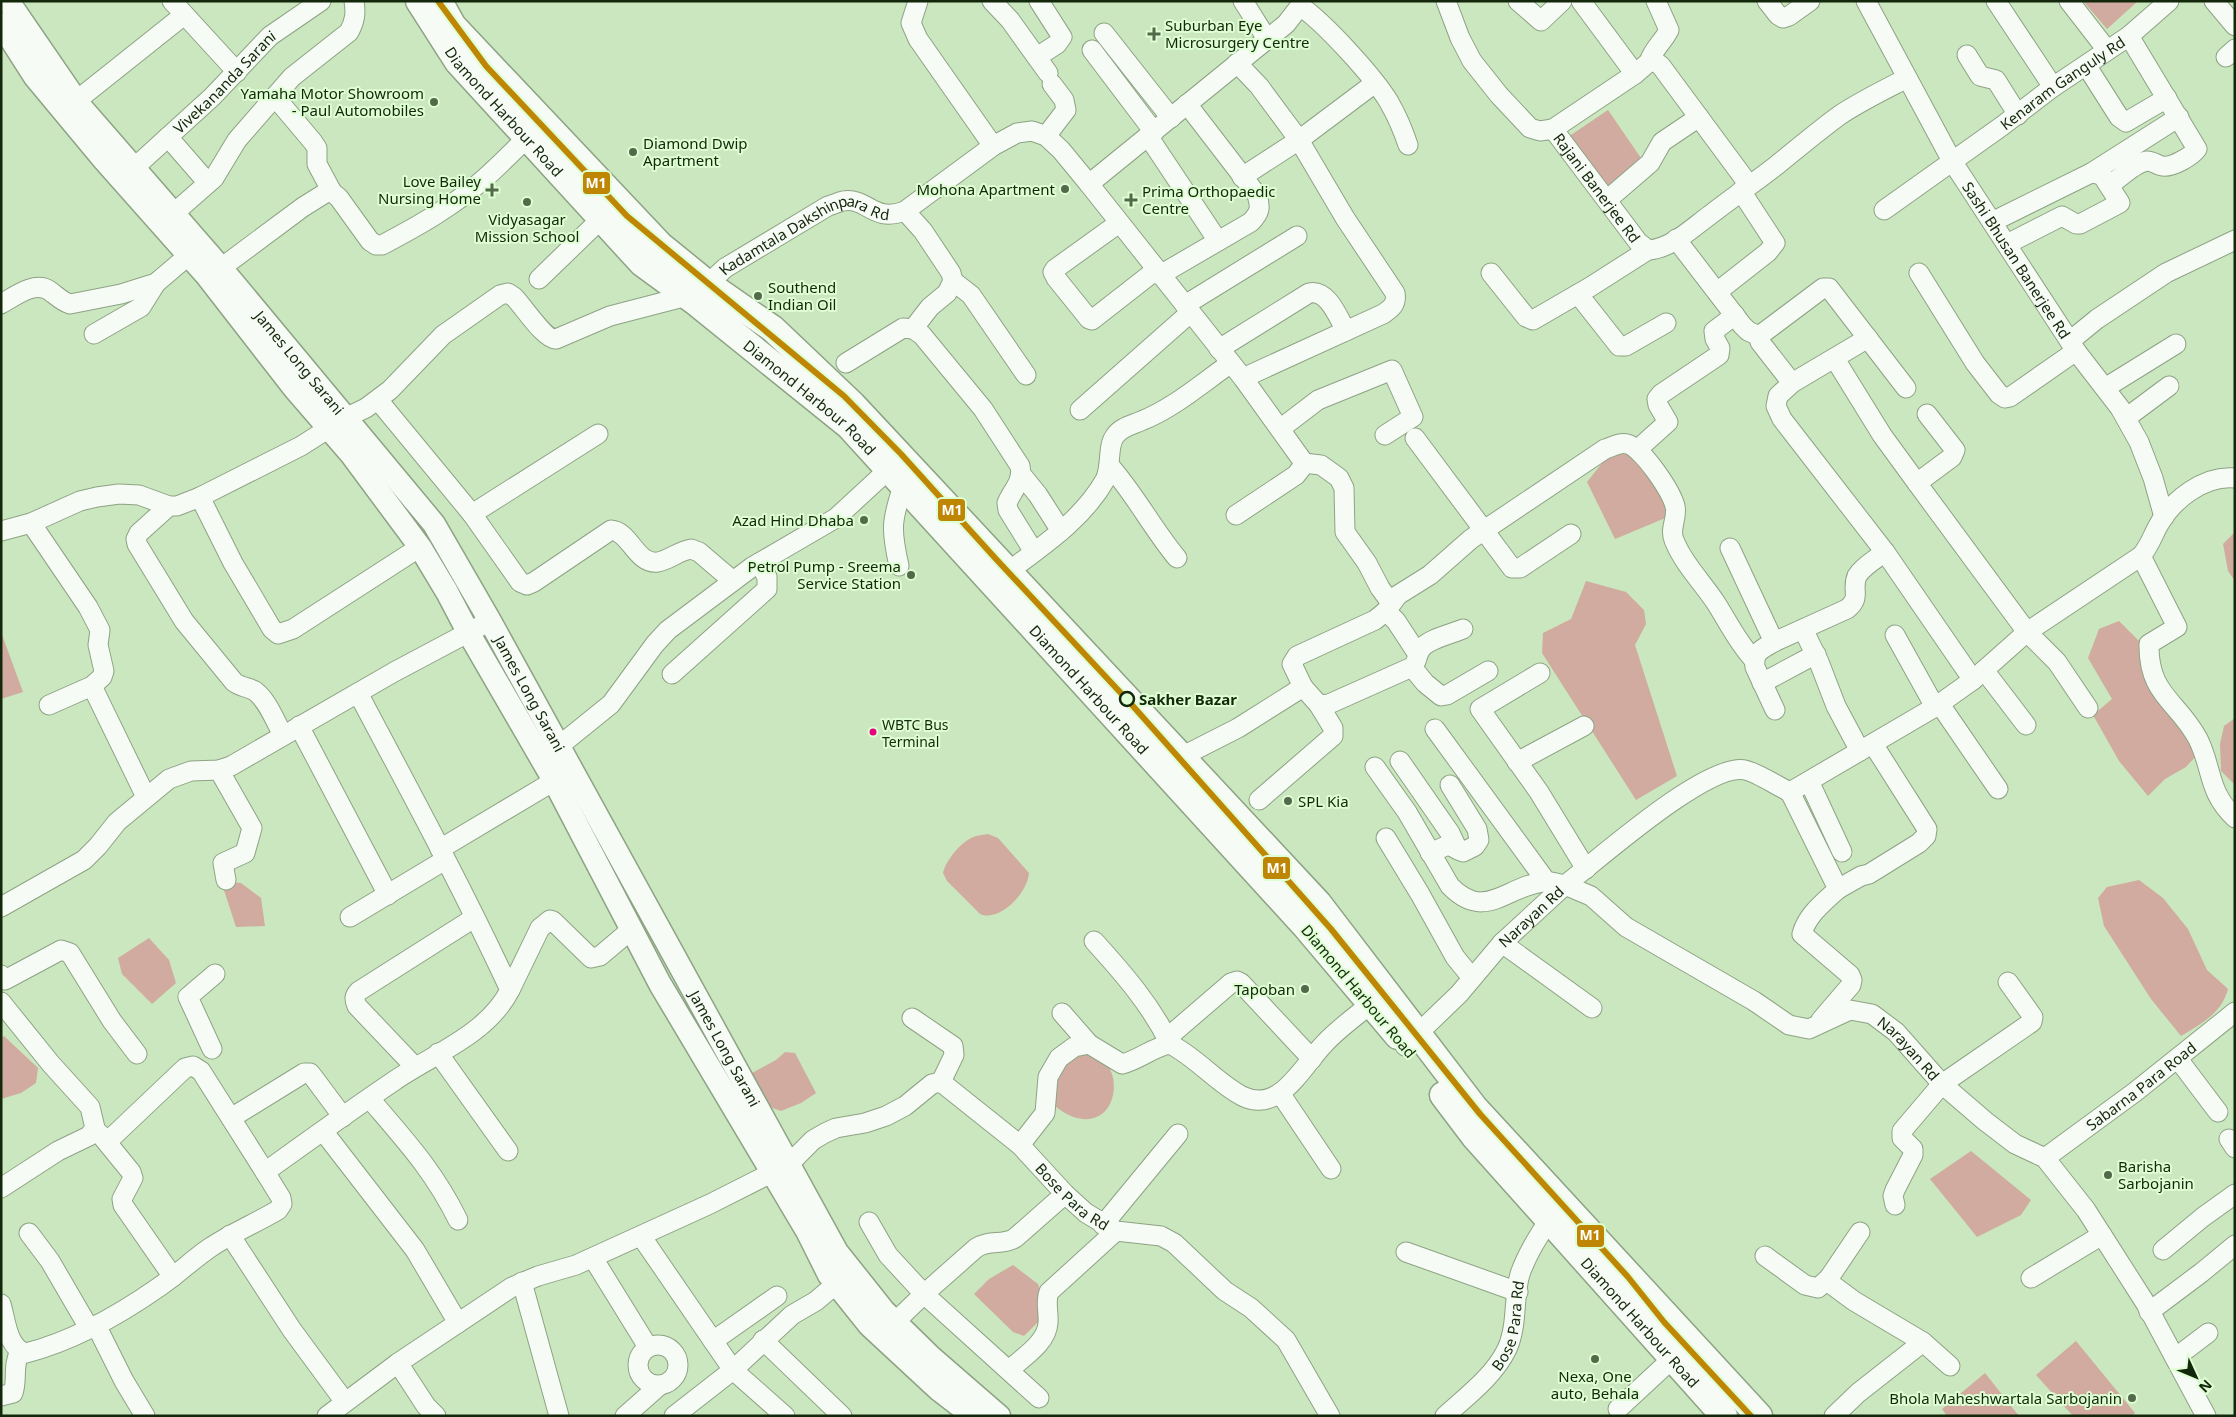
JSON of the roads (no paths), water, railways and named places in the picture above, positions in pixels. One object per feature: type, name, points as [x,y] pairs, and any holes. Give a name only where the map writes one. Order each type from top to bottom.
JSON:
[{"type":"highway","name":"Diamond Harbour Road","points":[[419,1],[458,62],[660,245],[698,290],[849,426],[896,478],[1091,676],[1182,757],[1318,903],[1412,1040],[1474,1136],[1724,1416]]},
{"type":"highway","name":"Diamond Harbour Road","points":[[439,1],[453,26],[601,218],[642,263],[773,329],[853,404],[1009,572],[1091,676],[1372,1003],[1412,1040],[1759,1416]]},
{"type":"main road","name":"James Long Sarani","points":[[8,1],[76,101],[130,172],[173,214],[221,268],[337,423],[434,524],[490,621],[661,932],[779,1168],[838,1252],[884,1311],[931,1357],[999,1416]]},
{"type":"main road","points":[[1,24],[35,77],[130,172],[189,255],[337,423],[351,454],[420,547],[448,592],[468,632],[554,781],[660,984],[752,1136],[779,1168],[836,1284],[875,1330],[938,1389],[973,1416]]},
{"type":"main road","points":[[635,935],[661,932]]},
{"type":"street","name":"Vivekananda Sarani","points":[[130,172],[237,72],[298,8],[321,1]]},
{"type":"street","points":[[173,214],[219,171],[237,140],[292,77],[349,32],[354,23],[356,13],[354,1]]},
{"type":"street","points":[[918,1],[911,23],[918,39],[994,146]]},
{"type":"street","points":[[992,1],[1010,20],[1038,57],[1064,100],[1066,110],[1046,136]]},
{"type":"street","points":[[1038,57],[1057,44],[1062,37],[1039,1]]},
{"type":"street","points":[[1244,1],[1267,40]]},
{"type":"street","points":[[1446,1],[1460,38],[1472,61],[1499,95],[1530,128],[1540,131],[1553,129]]},
{"type":"street","points":[[1518,1],[1541,21],[1562,1]]},
{"type":"street","points":[[1581,1],[1635,74]]},
{"type":"street","points":[[1656,1],[1668,30],[1654,49],[1649,62],[1656,62],[1661,66],[1699,117],[1745,188],[1775,243],[1768,252],[1717,292]]},
{"type":"street","points":[[1767,1],[1778,16],[1783,18],[1789,16],[1810,1]]},
{"type":"street","name":"Sashi Bhusan Banerjee Rd","points":[[1866,1],[1952,161],[2073,346],[2126,418],[2139,442],[2164,517]]},
{"type":"street","points":[[1996,1],[2053,87]]},
{"type":"street","points":[[2069,1],[2107,50]]},
{"type":"street","name":"Kenaram Ganguly Rd","points":[[1884,210],[2018,115],[2053,87],[2129,36],[2169,1]]},
{"type":"street","points":[[2214,1],[2235,26]]},
{"type":"street","points":[[1089,184],[1286,24],[1300,4],[1375,83],[1389,102],[1408,145]]},
{"type":"street","points":[[76,101],[178,8],[237,72]]},
{"type":"street","points":[[1104,33],[1171,118]]},
{"type":"street","points":[[2110,185],[2145,162],[2166,166],[2196,151],[2197,147],[2129,36]]},
{"type":"street","points":[[1092,50],[1151,134],[1218,241]]},
{"type":"street","points":[[1967,55],[1980,76],[1996,80],[2018,115]]},
{"type":"street","name":"Rajani Banerjee Rd","points":[[1649,62],[1635,74],[1553,129],[1638,242],[1648,250],[1657,250],[1676,239],[1841,115],[1907,78]]},
{"type":"street","points":[[1237,63],[1264,93],[1299,140],[1345,218],[1395,293],[1396,300],[1392,308],[1383,314],[1243,378]]},
{"type":"street","points":[[2086,65],[2119,117],[2126,122],[2167,98]]},
{"type":"street","points":[[1242,177],[1299,140],[1375,83]]},
{"type":"street","points":[[275,97],[317,148],[317,164],[332,192],[339,198],[370,241],[376,245],[382,245],[456,202],[485,178],[535,130]]},
{"type":"street","points":[[1119,223],[1053,272],[1089,319],[1092,320],[1158,272],[1251,222],[1259,213],[1260,205],[1257,195],[1187,104]]},
{"type":"street","points":[[1606,200],[1650,163],[1662,142],[1699,117]]},
{"type":"street","points":[[1992,222],[2091,173],[2179,117]]},
{"type":"street","points":[[913,328],[930,307],[947,293],[953,281],[952,273],[924,231],[905,211],[994,146],[1017,133],[1032,131],[1046,136],[1089,184],[1243,378],[1303,463],[1321,465],[1339,478],[1344,488],[1345,532],[1367,563],[1388,607],[1415,650],[1416,659],[1425,683],[1441,696],[1447,695],[1488,671]]},
{"type":"street","points":[[168,137],[208,183]]},
{"type":"street","points":[[2006,244],[2062,216],[2076,224],[2080,224],[2120,203],[2110,185],[2102,176],[2091,173]]},
{"type":"street","points":[[221,268],[304,207],[332,192]]},
{"type":"street","name":"Kadamtala Dakshinpara Rd","points":[[698,290],[725,268],[828,206],[844,201],[858,203],[881,214],[894,215],[905,211]]},
{"type":"street","points":[[540,280],[601,218]]},
{"type":"street","points":[[1080,410],[1188,309],[1297,236]]},
{"type":"street","points":[[1676,239],[1748,331],[1759,336]]},
{"type":"street","points":[[1919,273],[1970,355],[1994,388],[2005,398],[2010,397],[2073,346],[2097,319],[2166,273],[2235,240]]},
{"type":"street","points":[[1491,272],[1529,320],[1533,320],[1648,250]]},
{"type":"street","points":[[94,334],[141,307],[156,283],[189,255]]},
{"type":"street","points":[[953,281],[971,295],[1026,375]]},
{"type":"street","points":[[1,304],[36,287],[44,287],[63,302],[70,304],[121,294],[156,283]]},
{"type":"street","points":[[1759,336],[1823,288],[1829,288],[1906,388]]},
{"type":"street","points":[[1,531],[31,522],[80,501],[119,494],[139,495],[169,506],[176,506],[200,497],[301,446],[378,400],[444,335],[500,295],[508,293],[514,297],[551,340],[560,338],[610,316],[698,290]]},
{"type":"street","points":[[1219,348],[1309,293],[1316,292],[1323,295],[1329,302],[1346,331]]},
{"type":"street","points":[[1578,294],[1619,346],[1626,346],[1666,323]]},
{"type":"street","points":[[1638,450],[1668,422],[1658,405],[1657,399],[1661,394],[1717,357],[1721,352],[1715,339],[1714,331],[1735,315]]},
{"type":"street","points":[[846,363],[903,328],[913,328],[922,336],[982,409],[1020,466],[1021,474],[1018,485],[1007,503],[1008,510],[1034,552]]},
{"type":"street","points":[[1759,336],[1760,342],[1792,383]]},
{"type":"street","points":[[1868,338],[1792,383],[1778,396],[1776,406],[1782,419],[1979,675],[2026,724]]},
{"type":"street","points":[[2105,388],[2176,344]]},
{"type":"street","points":[[1835,359],[1882,434],[1917,483],[2027,632],[2058,662],[2088,708]]},
{"type":"street","points":[[1009,572],[1061,531],[1096,494],[1106,477],[1111,443],[1115,435],[1124,428],[1162,411],[1231,363]]},
{"type":"street","points":[[1280,429],[1318,400],[1392,370],[1413,417],[1385,435]]},
{"type":"street","points":[[2126,418],[2169,386]]},
{"type":"street","points":[[378,400],[472,514],[520,582],[527,584],[534,582],[611,530],[616,530],[642,557],[651,562],[658,562],[691,549],[699,552],[733,582]]},
{"type":"street","points":[[1917,483],[1952,457],[1955,450],[1927,414]]},
{"type":"street","points":[[472,514],[598,434]]},
{"type":"street","points":[[1415,438],[1508,565],[1515,569],[1571,534]]},
{"type":"street","points":[[1259,800],[1333,736],[1333,728],[1303,687],[1292,664],[1297,656],[1375,620],[1398,595],[1430,575],[1484,530],[1605,449],[1616,445],[1627,444],[1638,450],[1644,456],[1672,499],[1675,508],[1672,531],[1674,539],[1695,576],[1715,602],[1745,650],[1754,660],[1762,683],[1775,710]]},
{"type":"street","points":[[1236,515],[1296,475],[1303,463]]},
{"type":"street","points":[[1109,465],[1133,494],[1158,535],[1176,558]]},
{"type":"street","points":[[1021,474],[1034,489],[1061,531]]},
{"type":"street","points":[[1790,792],[1937,705],[1979,675],[2027,632],[2140,556],[2150,546],[2164,517],[2190,491],[2226,477],[2235,478]]},
{"type":"street","points":[[559,746],[611,704],[655,644],[668,630],[759,563],[836,518],[896,478]]},
{"type":"street","points":[[896,478],[892,534],[899,566]]},
{"type":"street","points":[[200,497],[233,563],[265,618],[272,629],[278,634],[293,629],[420,547]]},
{"type":"street","points":[[169,506],[139,533],[136,538],[137,544],[184,621],[234,682],[239,686],[251,689],[291,730],[388,895]]},
{"type":"street","points":[[31,522],[88,607],[100,630],[99,653],[104,671],[102,677],[92,686],[49,705]]},
{"type":"street","points":[[1730,548],[1774,642]]},
{"type":"street","points":[[1754,660],[1755,655],[1760,650],[1774,642],[1847,609],[1853,604],[1856,596],[1855,584],[1857,576],[1885,552]]},
{"type":"street","points":[[2140,556],[2177,627],[2149,644],[2149,660],[2156,684],[2198,740],[2207,761],[2210,781],[2224,807],[2235,818]]},
{"type":"street","points":[[672,674],[767,589],[767,577],[759,563]]},
{"type":"street","points":[[1,907],[84,860],[117,822],[169,779],[191,770],[219,770],[249,757],[291,730],[490,621]]},
{"type":"street","points":[[1318,705],[1329,704],[1416,659],[1428,643],[1462,629]]},
{"type":"street","points":[[1803,629],[1816,654],[1836,706],[1927,829],[1926,836],[1919,843],[1869,874],[1861,876],[1838,890],[1814,911],[1805,924],[1802,934],[1850,975],[1852,980],[1851,985],[1818,1024]]},
{"type":"street","points":[[1895,635],[1937,705],[1998,789]]},
{"type":"street","points":[[1762,683],[1816,654]]},
{"type":"street","points":[[1480,709],[1540,673]]},
{"type":"street","points":[[92,686],[146,797]]},
{"type":"street","points":[[1182,757],[1238,728],[1303,687]]},
{"type":"street","points":[[1461,687],[1480,709],[1539,792],[1586,869]]},
{"type":"street","points":[[358,693],[443,855],[510,990]]},
{"type":"street","points":[[1517,762],[1584,726]]},
{"type":"street","points":[[1435,728],[1546,881]]},
{"type":"street","points":[[1400,761],[1450,833],[1458,850]]},
{"type":"street","points":[[1375,767],[1407,812],[1450,886],[1460,896],[1473,902],[1490,900],[1546,881],[1565,886],[1657,812],[1714,775],[1745,770],[1790,792],[1838,890]]},
{"type":"street","points":[[219,770],[252,828],[245,853],[223,863],[226,880]]},
{"type":"street","points":[[350,917],[388,895],[443,855],[554,781]]},
{"type":"street","points":[[1809,781],[1842,852]]},
{"type":"street","points":[[1430,853],[1448,845],[1463,852],[1475,846],[1479,840],[1480,834],[1450,785]]},
{"type":"street","points":[[1386,838],[1424,900],[1455,957],[1472,978]]},
{"type":"street","name":"Narayan Rd","points":[[1412,1040],[1472,978],[1502,943],[1565,886],[1591,896],[1626,927],[1754,1001],[1789,1025],[1808,1029],[1850,1010],[1872,1014],[1896,1032],[1942,1084],[2015,1144],[2045,1158],[2086,1210],[2146,1304],[2175,1358],[2199,1412]]},
{"type":"street","points":[[415,1067],[357,1006],[354,1000],[355,995],[359,990],[474,918]]},
{"type":"street","points":[[265,1172],[415,1067],[468,1035],[487,1019],[504,1000],[540,928],[546,922],[553,921],[591,958],[600,956],[635,935]]},
{"type":"street","points":[[1094,941],[1142,996],[1154,1013],[1169,1041],[1197,1061],[1228,1088],[1244,1097],[1260,1101],[1280,1093],[1342,1026],[1372,1003]]},
{"type":"street","points":[[1502,943],[1592,1008]]},
{"type":"street","points":[[2,980],[61,950],[65,950],[70,953],[112,1021],[137,1054]]},
{"type":"street","points":[[1,1188],[58,1151],[89,1136],[101,1135],[185,1068],[193,1066],[216,1046],[188,997],[215,974]]},
{"type":"street","points":[[1062,1013],[1089,1044],[1122,1064],[1130,1062],[1169,1041],[1231,983],[1237,981],[1312,1058]]},
{"type":"street","points":[[1895,1205],[1893,1196],[1913,1150],[1902,1138],[1902,1131],[1942,1084],[2032,1022],[2033,1018],[2008,982]]},
{"type":"street","points":[[1,1002],[51,1064],[90,1107],[101,1135],[131,1172],[133,1178],[122,1199],[123,1205],[173,1277]]},
{"type":"street","name":"Sabarna Para Road","points":[[2045,1158],[2178,1059],[2235,1012]]},
{"type":"street","points":[[230,1235],[292,1330],[339,1410],[398,1363],[512,1286],[593,1258],[710,1204],[779,1168],[813,1140],[825,1133],[886,1116],[905,1106],[932,1084],[941,1082],[954,1054],[953,1046],[912,1018]]},
{"type":"street","points":[[1020,1145],[1044,1113],[1048,1077],[1059,1058],[1074,1048],[1089,1044]]},
{"type":"street","points":[[438,1054],[508,1151]]},
{"type":"street","points":[[2178,1059],[2218,1112]]},
{"type":"street","points":[[20,1351],[35,1350],[92,1326],[131,1305],[230,1235],[278,1210],[282,1204],[281,1198],[201,1070],[193,1066]]},
{"type":"street","points":[[231,1118],[304,1073],[310,1073],[343,1117]]},
{"type":"street","name":"Bose Para Rd","points":[[941,1082],[1020,1145],[1065,1194],[1086,1213],[1110,1228],[1161,1236],[1174,1243],[1225,1291],[1252,1308],[1286,1340],[1330,1416]]},
{"type":"street","points":[[1280,1093],[1331,1169]]},
{"type":"street","points":[[370,1099],[431,1171],[458,1220]]},
{"type":"street","points":[[323,1131],[415,1250],[458,1323]]},
{"type":"street","points":[[1009,1370],[1041,1341],[1047,1332],[1046,1299],[1049,1292],[1110,1228],[1178,1134]]},
{"type":"street","points":[[895,1322],[976,1248],[985,1243],[1009,1242],[1065,1194]]},
{"type":"street","points":[[2163,1250],[2235,1194]]},
{"type":"street","name":"Bose Para Rd","points":[[1445,1416],[1489,1375],[1507,1348],[1516,1314],[1520,1275],[1533,1245],[1549,1220]]},
{"type":"street","points":[[869,1222],[888,1254],[924,1294],[1039,1398]]},
{"type":"street","points":[[1765,1256],[1805,1285],[1818,1288],[1830,1278],[1860,1232]]},
{"type":"street","points":[[29,1233],[50,1261],[92,1326],[142,1415]]},
{"type":"street","points":[[2031,1278],[2102,1235]]},
{"type":"street","points":[[642,1236],[733,1370],[785,1416]]},
{"type":"street","points":[[2149,1312],[2235,1245]]},
{"type":"street","points":[[1406,1252],[1518,1292]]},
{"type":"street","points":[[593,1258],[648,1347]]},
{"type":"street","points":[[1830,1278],[1833,1286],[1845,1295],[1923,1342],[1950,1366]]},
{"type":"street","points":[[522,1282],[560,1416]]},
{"type":"street","points":[[664,1384],[680,1410],[733,1370],[792,1315],[816,1301],[836,1284]]},
{"type":"street","points":[[713,1341],[777,1296]]},
{"type":"street","points":[[1,1304],[11,1341],[20,1351]]},
{"type":"street","points":[[2175,1358],[2208,1333]]},
{"type":"street","points":[[763,1340],[842,1416]]},
{"type":"street","points":[[1834,1416],[1858,1393],[1923,1342]]},
{"type":"street","points":[[625,1416],[676,1375],[679,1364],[676,1354],[669,1347],[659,1344],[648,1347],[641,1354],[638,1365],[641,1376],[648,1383],[664,1384]]},
{"type":"street","points":[[1,1396],[13,1393],[15,1382],[14,1367],[20,1351]]},
{"type":"street","points":[[1618,1409],[1673,1358]]},
{"type":"street","points":[[398,1363],[426,1406],[436,1416]]},
{"type":"place","name":"Suburban Eye Microsurgery Centre","points":[[1154,34]]},
{"type":"place","name":"Yamaha Motor Showroom - Paul Automobiles","points":[[434,102]]},
{"type":"place","name":"Diamond Dwip Apartment","points":[[633,152]]},
{"type":"place","name":"Mohona Apartment","points":[[1065,189]]},
{"type":"place","name":"Love Bailey Nursing Home","points":[[492,190]]},
{"type":"place","name":"Prima Orthopaedic Centre","points":[[1131,200]]},
{"type":"place","name":"Vidyasagar Mission School","points":[[527,202]]},
{"type":"place","name":"Southend Indian Oil","points":[[758,296]]},
{"type":"place","name":"Azad Hind Dhaba","points":[[864,520]]},
{"type":"place","name":"Petrol Pump - Sreema Service Station","points":[[911,575]]},
{"type":"place","name":"Sakher Bazar","points":[[1127,699]]},
{"type":"place","name":"WBTC Bus Terminal","points":[[873,732]]},
{"type":"place","name":"SPL Kia","points":[[1288,801]]},
{"type":"place","name":"Tapoban","points":[[1305,989]]},
{"type":"place","name":"Barisha Sarbojanin","points":[[2108,1175]]},
{"type":"place","name":"Nexa, One auto, Behala","points":[[1595,1359]]},
{"type":"place","name":"Bhola Maheshwartala Sarbojanin","points":[[2132,1398]]}]
